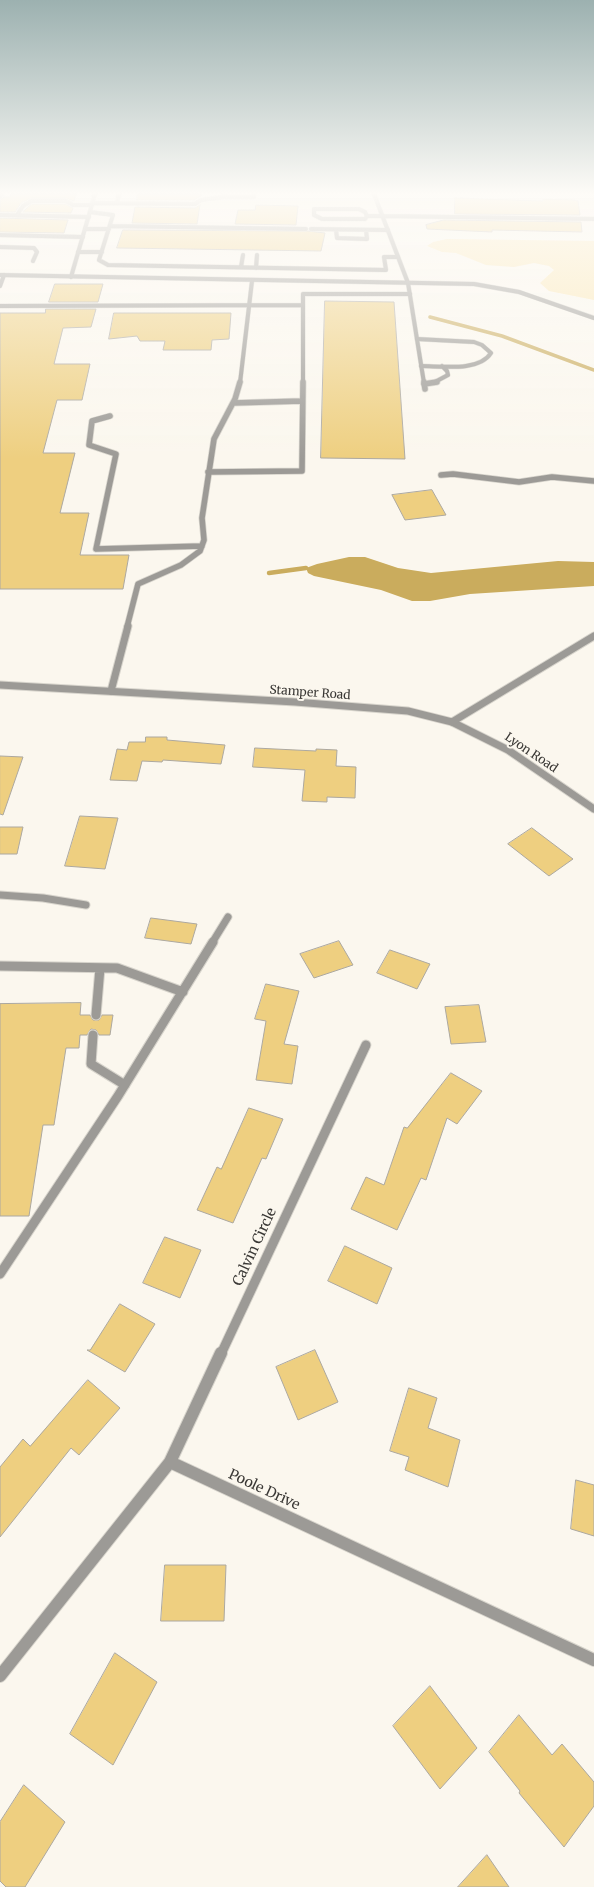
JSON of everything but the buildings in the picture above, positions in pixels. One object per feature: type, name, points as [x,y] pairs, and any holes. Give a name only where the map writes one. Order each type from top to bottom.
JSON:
[{"type":"street","points":[[111,691],[138,584],[181,565],[200,551],[202,546],[204,540],[202,518],[214,439],[233,403],[240,383],[249,306],[250,282]]},
{"type":"street","points":[[358,282],[474,284],[505,288],[533,296],[594,318]]},
{"type":"street","points":[[408,283],[424,386],[444,379],[448,375],[447,371],[442,366]]},
{"type":"street","points":[[208,472],[302,471],[304,294],[410,294]]},
{"type":"street","points":[[0,306],[303,305]]},
{"type":"street","points":[[417,339],[474,342],[482,345],[490,353],[490,357],[486,361],[477,364],[421,366]]},
{"type":"street","points":[[233,403],[302,401]]},
{"type":"street","points":[[110,416],[92,421],[89,445],[116,454],[96,549],[202,546]]},
{"type":"street","points":[[441,475],[453,474],[505,482],[519,482],[552,477],[594,480]]},
{"type":"street","points":[[452,722],[594,636]]},
{"type":"street","name":"Stamper Road","points":[[0,684],[295,702],[408,711],[452,722]]},
{"type":"street","name":"Lyon Road","points":[[452,722],[486,737],[516,755],[594,809]]},
{"type":"street","points":[[0,895],[43,898],[86,905]]},
{"type":"street","points":[[0,1274],[125,1085],[228,917]]},
{"type":"street","points":[[0,966],[117,968],[182,992]]},
{"type":"street","points":[[96,1015],[100,968]]},
{"type":"street","points":[[93,1035],[91,1064],[125,1085]]},
{"type":"street","name":"Calvin Circle","points":[[170,1462],[366,1045]]},
{"type":"street","points":[[0,1676],[170,1462]]},
{"type":"street","name":"Poole Drive","points":[[170,1462],[594,1660]]},
{"type":"shaded area","points":[[594,282],[594,300],[549,291],[540,283]]},
{"type":"shaded area","points":[[349,557],[365,557],[398,568],[431,573],[558,561],[594,562],[594,586],[470,594],[430,601],[412,601],[381,590],[314,576],[308,573],[306,568]]},
{"type":"waterway","points":[[430,317],[502,336],[594,370]]},
{"type":"waterway","points":[[269,573],[306,568]]}]
